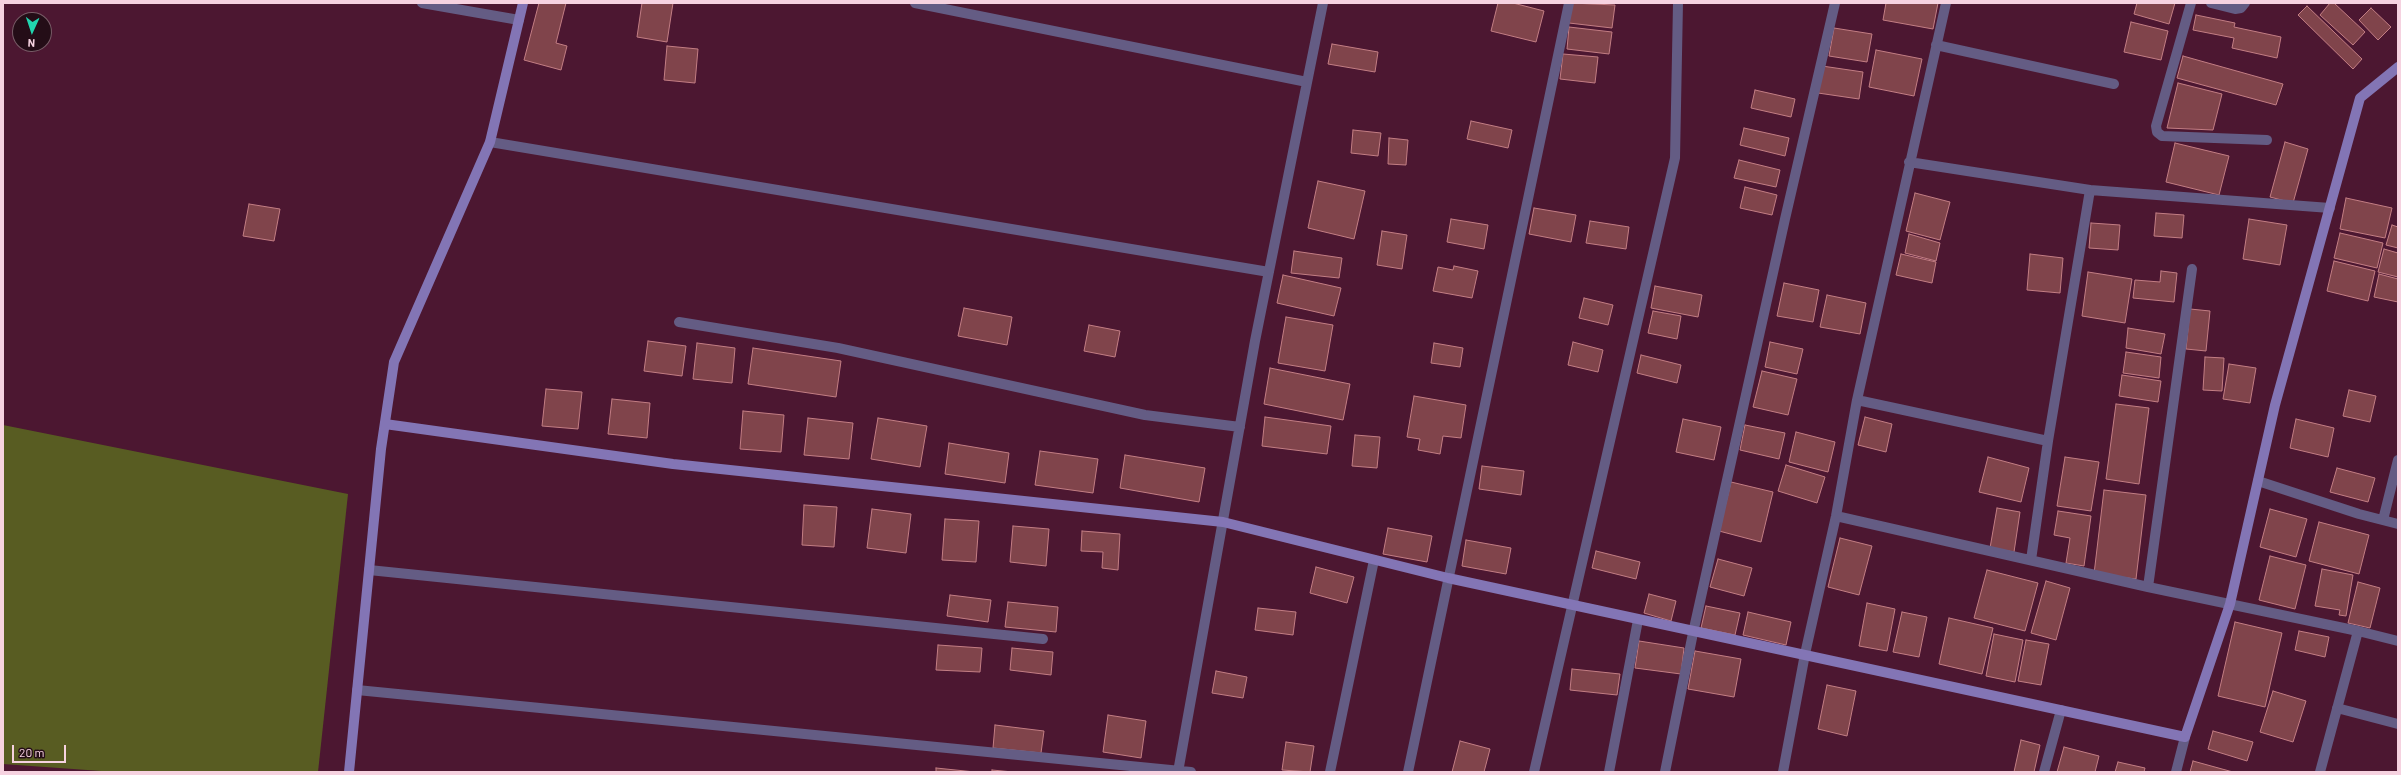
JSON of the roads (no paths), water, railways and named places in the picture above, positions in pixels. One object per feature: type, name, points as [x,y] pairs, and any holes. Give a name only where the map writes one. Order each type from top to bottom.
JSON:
[{"type":"street","points":[[422,3],[519,20]]},
{"type":"street","points":[[349,772],[385,424],[394,362],[490,142],[523,3]]},
{"type":"street","points":[[915,3],[1307,82]]},
{"type":"street","points":[[1178,771],[1269,272],[1323,3]]},
{"type":"street","points":[[1408,772],[1569,3]]},
{"type":"street","points":[[1534,772],[1571,605],[1675,158],[1678,3]]},
{"type":"street","points":[[1665,772],[1694,633],[1835,3]]},
{"type":"street","points":[[1783,772],[1805,654],[1836,516],[1857,400],[1909,162],[1946,3]]},
{"type":"street","points":[[2192,3],[2156,126],[2157,132],[2162,136],[2267,140]]},
{"type":"street","points":[[2211,3],[2235,9],[2241,8],[2245,3]]},
{"type":"street","points":[[1936,45],[2114,84]]},
{"type":"street","points":[[2176,772],[2185,737],[2230,604],[2275,405],[2360,98],[2398,68]]},
{"type":"street","points":[[490,142],[1269,272]]},
{"type":"street","points":[[1909,162],[2090,190],[2330,208]]},
{"type":"street","points":[[2031,560],[2048,441],[2090,190]]},
{"type":"street","points":[[2148,587],[2192,269]]},
{"type":"street","points":[[679,322],[838,348],[1145,415],[1240,428]]},
{"type":"street","points":[[1857,400],[2048,441]]},
{"type":"street","points":[[385,424],[673,464],[1223,522],[1448,578],[1694,633],[1805,654],[2185,737]]},
{"type":"street","points":[[2383,520],[2398,460]]},
{"type":"street","points":[[2258,481],[2398,524]]},
{"type":"street","points":[[1836,516],[2148,587],[2358,631],[2398,641]]},
{"type":"street","points":[[1330,772],[1374,560]]},
{"type":"street","points":[[369,570],[1043,639]]},
{"type":"street","points":[[1608,772],[1638,620]]},
{"type":"street","points":[[2320,772],[2358,631]]},
{"type":"street","points":[[357,690],[1191,772]]},
{"type":"street","points":[[2338,708],[2398,724]]},
{"type":"street","points":[[2044,772],[2061,710]]}]
